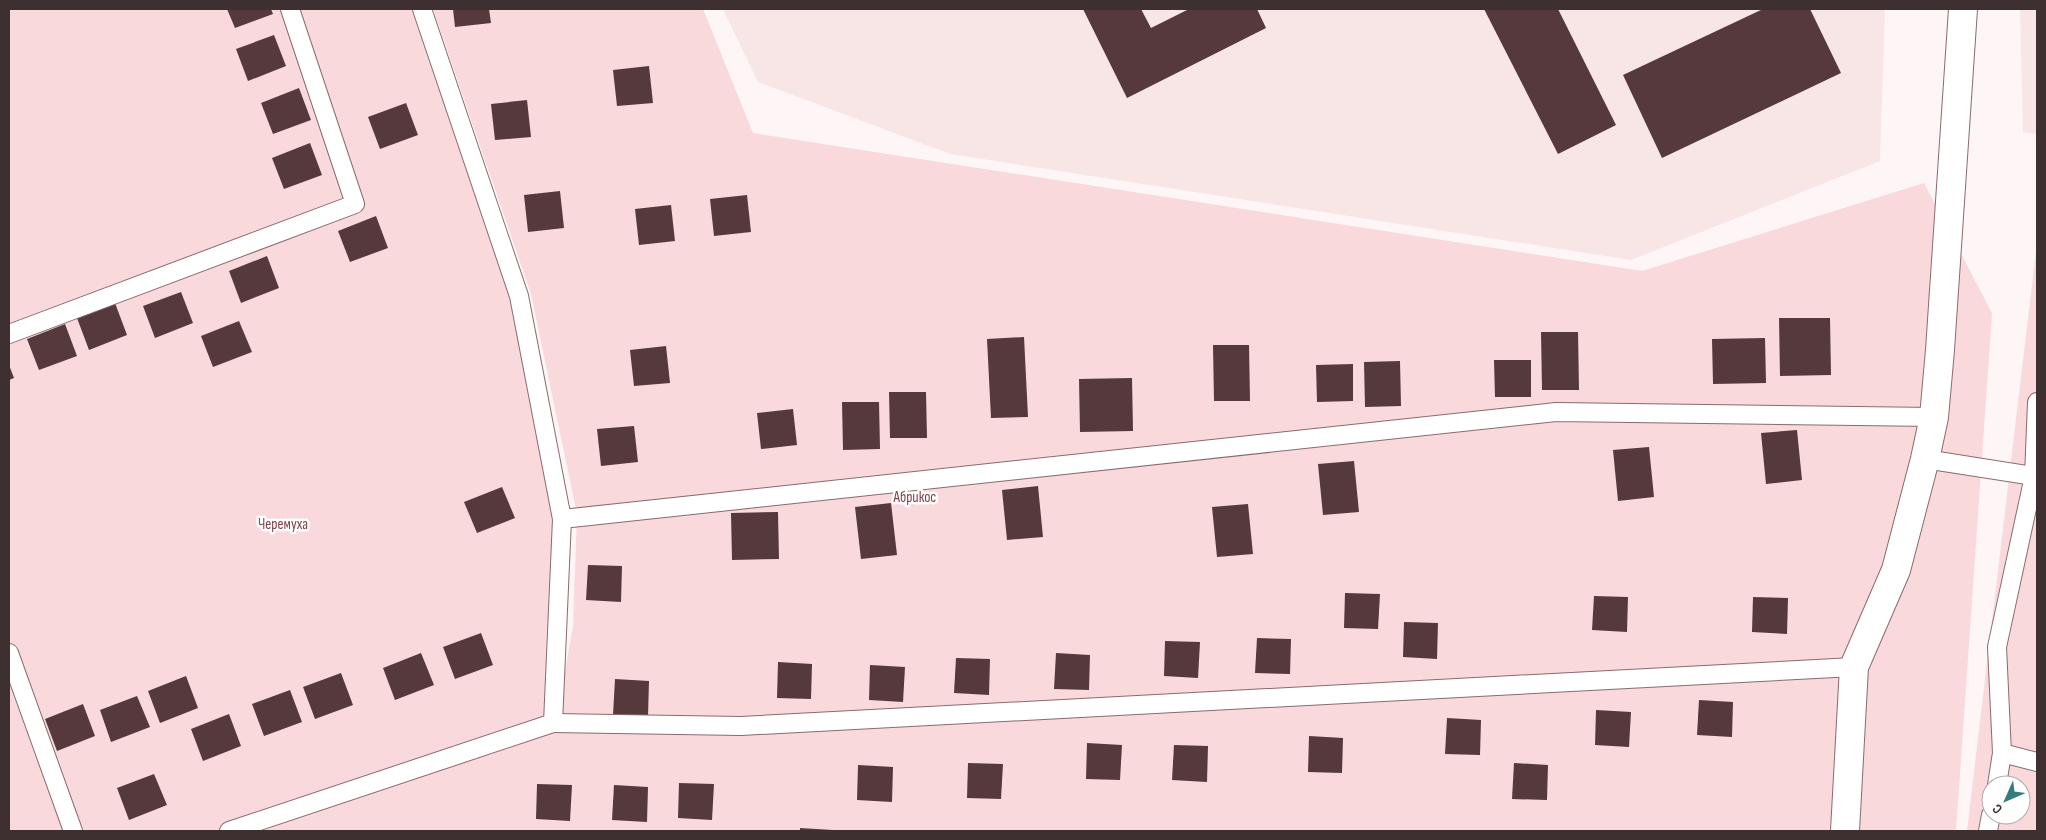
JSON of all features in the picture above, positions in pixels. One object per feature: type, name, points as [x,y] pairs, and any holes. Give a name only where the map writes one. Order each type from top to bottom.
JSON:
[{"type":"street","points":[[1845,831],[1854,667],[1896,570],[1934,417],[1963,9]]},
{"type":"lane","points":[[9,334],[355,204],[290,9]]},
{"type":"lane","points":[[422,9],[519,296],[562,519],[553,723]]},
{"type":"lane","points":[[1998,775],[2002,753],[1997,646],[2034,476],[2037,402]]},
{"type":"lane","points":[[562,519],[1556,412],[1934,417]]},
{"type":"lane","points":[[1925,459],[2034,476]]},
{"type":"lane","points":[[9,653],[73,831]]},
{"type":"lane","points":[[229,831],[553,723],[741,726],[1854,667]]},
{"type":"lane","points":[[2002,753],[2037,762]]},
{"type":"shaded area","points":[[723,9],[1885,9],[1880,161],[1631,260],[950,154],[758,82]]},
{"type":"shaded area","points":[[2020,9],[2037,9],[2037,134],[2023,132]]},
{"type":"green space","name":"Черемуха","points":[[9,9],[422,9],[519,296],[562,519],[553,723],[229,831],[9,831]]},
{"type":"green space","name":"Абрикос","points":[[433,9],[703,9],[753,133],[1642,271],[1924,183],[1992,313],[1956,831],[262,831],[555,724],[573,627],[577,514],[531,294]]},
{"type":"green space","points":[[2037,243],[2037,831],[1967,831]]},
{"type":"building","points":[[227,9],[271,9],[273,14],[235,28]]},
{"type":"building","points":[[453,9],[489,9],[491,23],[455,27]]},
{"type":"building","points":[[1083,9],[1141,9],[1151,28],[1189,9],[1257,9],[1266,28],[1127,98]]},
{"type":"building","points":[[1484,9],[1558,9],[1616,125],[1558,154]]},
{"type":"building","points":[[1763,9],[1810,9],[1841,73],[1662,158],[1623,75]]},
{"type":"building","points":[[274,35],[286,66],[248,81],[236,49]]},
{"type":"building","points":[[649,66],[653,103],[617,106],[613,70]]},
{"type":"building","points":[[299,88],[311,120],[273,134],[261,103]]},
{"type":"building","points":[[527,100],[531,137],[495,140],[491,104]]},
{"type":"building","points":[[406,103],[418,135],[380,149],[368,117]]},
{"type":"building","points":[[310,143],[322,175],[284,189],[272,158]]},
{"type":"building","points":[[560,191],[564,228],[528,232],[524,195]]},
{"type":"building","points":[[747,195],[751,232],[714,236],[710,199]]},
{"type":"building","points":[[671,205],[675,241],[639,245],[635,209]]},
{"type":"building","points":[[376,216],[388,248],[350,262],[338,231]]},
{"type":"building","points":[[267,256],[279,288],[241,303],[229,271]]},
{"type":"building","points":[[181,292],[193,323],[155,338],[143,306]]},
{"type":"building","points":[[115,303],[127,335],[89,350],[77,318]]},
{"type":"building","points":[[1779,318],[1830,318],[1831,375],[1780,376]]},
{"type":"building","points":[[239,321],[252,352],[213,367],[201,336]]},
{"type":"building","points":[[65,324],[77,356],[39,370],[27,339]]},
{"type":"building","points":[[1541,332],[1578,332],[1579,390],[1542,390]]},
{"type":"building","points":[[1024,337],[1028,417],[991,418],[987,339]]},
{"type":"building","points":[[1765,338],[1766,383],[1713,384],[1712,339]]},
{"type":"building","points":[[1213,345],[1249,345],[1250,401],[1214,401]]},
{"type":"building","points":[[666,346],[670,383],[634,386],[630,350]]},
{"type":"building","points":[[1494,360],[1531,360],[1531,397],[1495,397]]},
{"type":"building","points":[[1400,361],[1401,406],[1365,407],[1364,362]]},
{"type":"building","points":[[1353,364],[1353,401],[1317,402],[1316,365]]},
{"type":"building","points":[[9,365],[14,378],[9,380]]},
{"type":"building","points":[[1132,378],[1133,431],[1080,432],[1079,379]]},
{"type":"building","points":[[889,392],[926,392],[927,438],[890,438]]},
{"type":"building","points":[[842,402],[879,402],[880,449],[843,450]]},
{"type":"building","points":[[793,409],[797,445],[761,449],[757,413]]},
{"type":"building","points":[[634,426],[638,462],[601,466],[597,429]]},
{"type":"building","points":[[1797,430],[1802,480],[1766,484],[1761,433]]},
{"type":"building","points":[[1649,447],[1654,497],[1618,501],[1613,450]]},
{"type":"building","points":[[1354,461],[1359,512],[1323,515],[1318,464]]},
{"type":"building","points":[[1038,486],[1043,537],[1007,540],[1002,490]]},
{"type":"building","points":[[502,487],[515,518],[477,533],[464,502]]},
{"type":"building","points":[[891,503],[897,555],[861,559],[855,507]]},
{"type":"building","points":[[1248,504],[1253,554],[1217,557],[1212,507]]},
{"type":"building","points":[[778,512],[779,559],[732,560],[731,513]]},
{"type":"building","points":[[588,565],[622,566],[621,602],[586,600]]},
{"type":"building","points":[[1345,593],[1380,594],[1378,629],[1344,628]]},
{"type":"building","points":[[1594,596],[1628,597],[1627,632],[1592,630]]},
{"type":"building","points":[[1753,597],[1788,598],[1787,634],[1752,632]]},
{"type":"building","points":[[1404,622],[1438,623],[1437,659],[1403,657]]},
{"type":"building","points":[[481,633],[493,665],[455,679],[443,647]]},
{"type":"building","points":[[1257,638],[1291,639],[1290,674],[1255,673]]},
{"type":"building","points":[[1165,641],[1200,642],[1198,678],[1164,676]]},
{"type":"building","points":[[421,653],[434,685],[395,700],[383,668]]},
{"type":"building","points":[[1056,653],[1090,655],[1089,690],[1054,689]]},
{"type":"building","points":[[956,658],[990,659],[989,695],[954,693]]},
{"type":"building","points":[[778,662],[812,664],[811,699],[777,698]]},
{"type":"building","points":[[870,665],[905,667],[903,702],[869,700]]},
{"type":"building","points":[[341,673],[353,705],[315,719],[303,687]]},
{"type":"building","points":[[186,676],[198,708],[160,723],[148,691]]},
{"type":"building","points":[[615,679],[649,681],[648,716],[613,715]]},
{"type":"building","points":[[290,690],[302,722],[264,736],[252,704]]},
{"type":"building","points":[[137,696],[150,727],[111,742],[100,710]]},
{"type":"building","points":[[1699,700],[1733,702],[1732,737],[1697,735]]},
{"type":"building","points":[[83,704],[95,736],[57,751],[45,719]]},
{"type":"building","points":[[1596,710],[1631,712],[1629,747],[1595,745]]},
{"type":"building","points":[[229,714],[241,746],[203,761],[191,729]]},
{"type":"building","points":[[1447,718],[1481,720],[1480,755],[1445,754]]},
{"type":"building","points":[[1309,736],[1343,738],[1342,773],[1308,772]]},
{"type":"building","points":[[1087,743],[1122,745],[1120,780],[1086,779]]},
{"type":"building","points":[[1174,745],[1208,746],[1207,782],[1172,780]]},
{"type":"building","points":[[968,763],[1003,764],[1001,799],[967,798]]},
{"type":"building","points":[[1514,763],[1548,765],[1547,800],[1512,799]]},
{"type":"building","points":[[858,765],[893,767],[892,802],[857,800]]},
{"type":"building","points":[[154,774],[167,805],[129,820],[117,788]]},
{"type":"building","points":[[679,783],[714,784],[712,820],[678,818]]},
{"type":"building","points":[[537,784],[572,785],[570,821],[536,819]]},
{"type":"building","points":[[614,785],[648,787],[647,822],[612,820]]},
{"type":"building","points":[[800,828],[833,830],[833,831],[800,831]]}]
